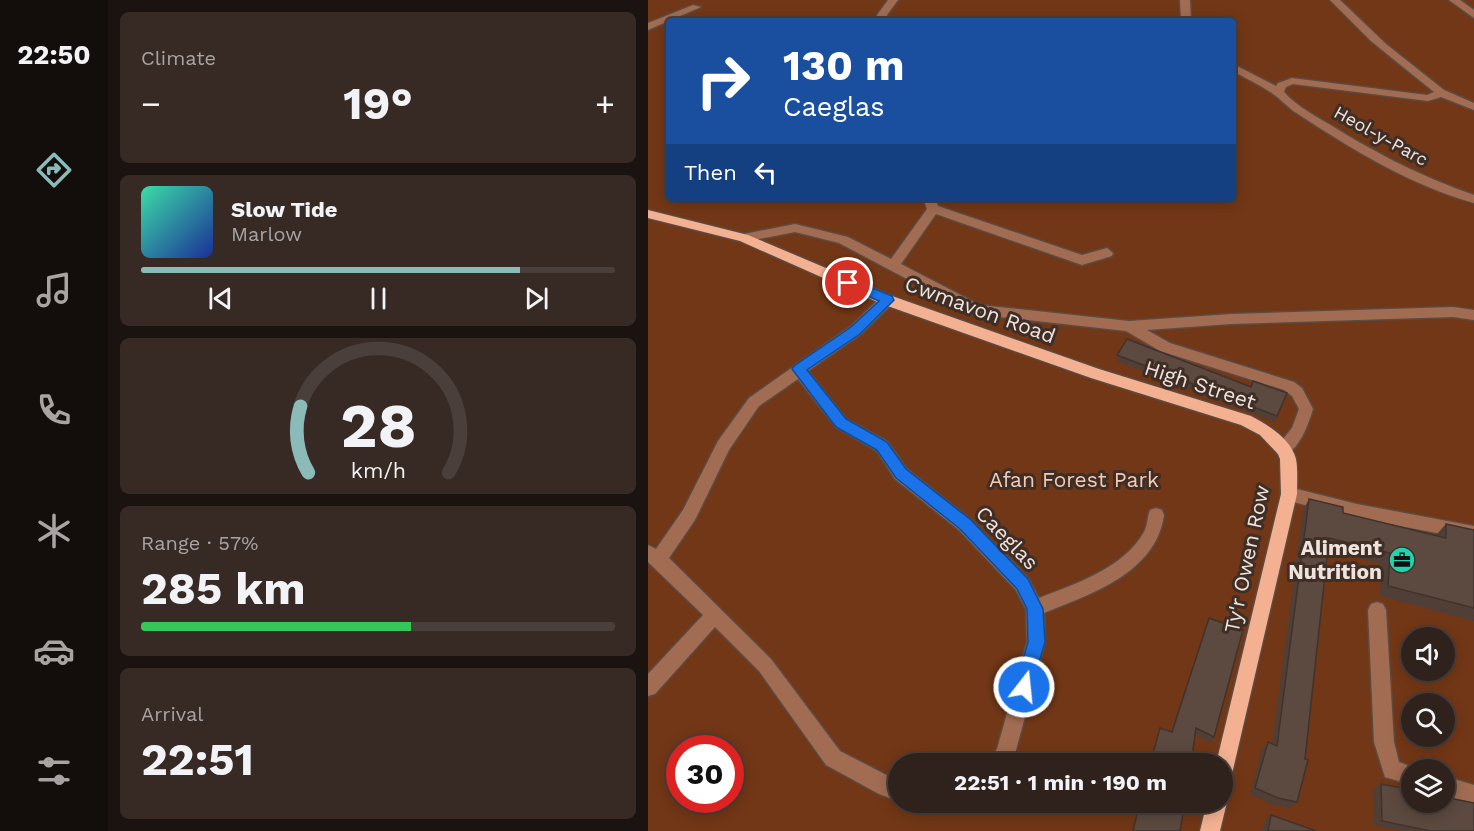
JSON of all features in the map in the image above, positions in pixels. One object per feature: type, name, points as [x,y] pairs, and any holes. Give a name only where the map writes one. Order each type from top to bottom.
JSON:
[{"type":"main road","name":"Cwmavon Road","points":[[648,214],[744,238],[888,300],[1096,374]]},
{"type":"main road","name":"High Street","points":[[1096,374],[1246,420],[1265,431],[1283,449]]},
{"type":"main road","name":"Ty'r Owen Row","points":[[1228,753],[1289,494],[1288,459],[1283,449]]},
{"type":"main road","points":[[1210,831],[1214,813]]},
{"type":"street","points":[[882,18],[893,0]]},
{"type":"street","points":[[1185,0],[1185,18]]},
{"type":"street","points":[[1335,0],[1361,28],[1433,84],[1440,92],[1474,107]]},
{"type":"street","points":[[1454,0],[1474,15]]},
{"type":"street","points":[[670,18],[696,7]]},
{"type":"street","points":[[648,27],[666,20]]},
{"type":"street","name":"Heol-y-Parc","points":[[1236,69],[1278,92],[1296,108],[1386,163],[1431,184],[1474,199]]},
{"type":"street","points":[[1278,92],[1282,85],[1292,81],[1428,98],[1440,92]]},
{"type":"street","points":[[893,265],[906,250],[931,203],[1082,260],[1107,253]]},
{"type":"street","points":[[744,238],[795,228],[843,240],[978,310],[1129,326],[1231,319],[1453,312],[1474,315]]},
{"type":"street","points":[[888,300],[856,330],[754,402],[723,446],[689,515],[654,556],[765,665],[832,758],[888,788]]},
{"type":"street","points":[[1129,326],[1165,346],[1289,386],[1297,392],[1306,410],[1298,431],[1283,449]]},
{"type":"street","name":"Caeglas","points":[[798,369],[841,423],[882,446],[901,474],[965,525],[1023,584],[1035,609],[1036,642],[1005,753]]},
{"type":"street","points":[[1289,494],[1358,512],[1474,533]]},
{"type":"street","points":[[1035,609],[1081,590],[1138,554],[1152,535],[1156,515]]},
{"type":"street","points":[[1377,610],[1384,742],[1392,770],[1401,773]]},
{"type":"street","points":[[648,687],[715,615]]},
{"type":"street","points":[[1455,789],[1474,795]]},
{"type":"green space","name":"Afan Forest Park","points":[[648,0],[1474,0],[1474,831],[648,831]]},
{"type":"building","points":[[1127,339],[1251,387],[1253,381],[1287,393],[1277,416],[1117,355]]},
{"type":"building","points":[[1309,499],[1343,507],[1343,513],[1446,538],[1446,524],[1474,530],[1474,608],[1388,586],[1390,553],[1329,538],[1305,759],[1308,760],[1297,802],[1278,798],[1255,788],[1268,742],[1277,746]]},
{"type":"building","points":[[1209,618],[1243,630],[1214,737],[1196,728],[1193,753],[1153,753],[1160,728],[1172,732]]},
{"type":"building","points":[[1381,784],[1401,788],[1401,813],[1455,813],[1455,799],[1474,803],[1474,831],[1430,831],[1382,821]]},
{"type":"building","points":[[1137,813],[1183,813],[1180,831],[1133,831]]},
{"type":"building","points":[[1271,815],[1316,831],[1268,831]]},
{"type":"place","name":"Aliment Nutrition","points":[[1402,560]]},
{"type":"route","points":[[848,283],[888,300],[856,330],[798,369],[841,423],[882,446],[901,474],[965,525],[1023,584],[1035,609],[1036,642],[1024,687]]}]
